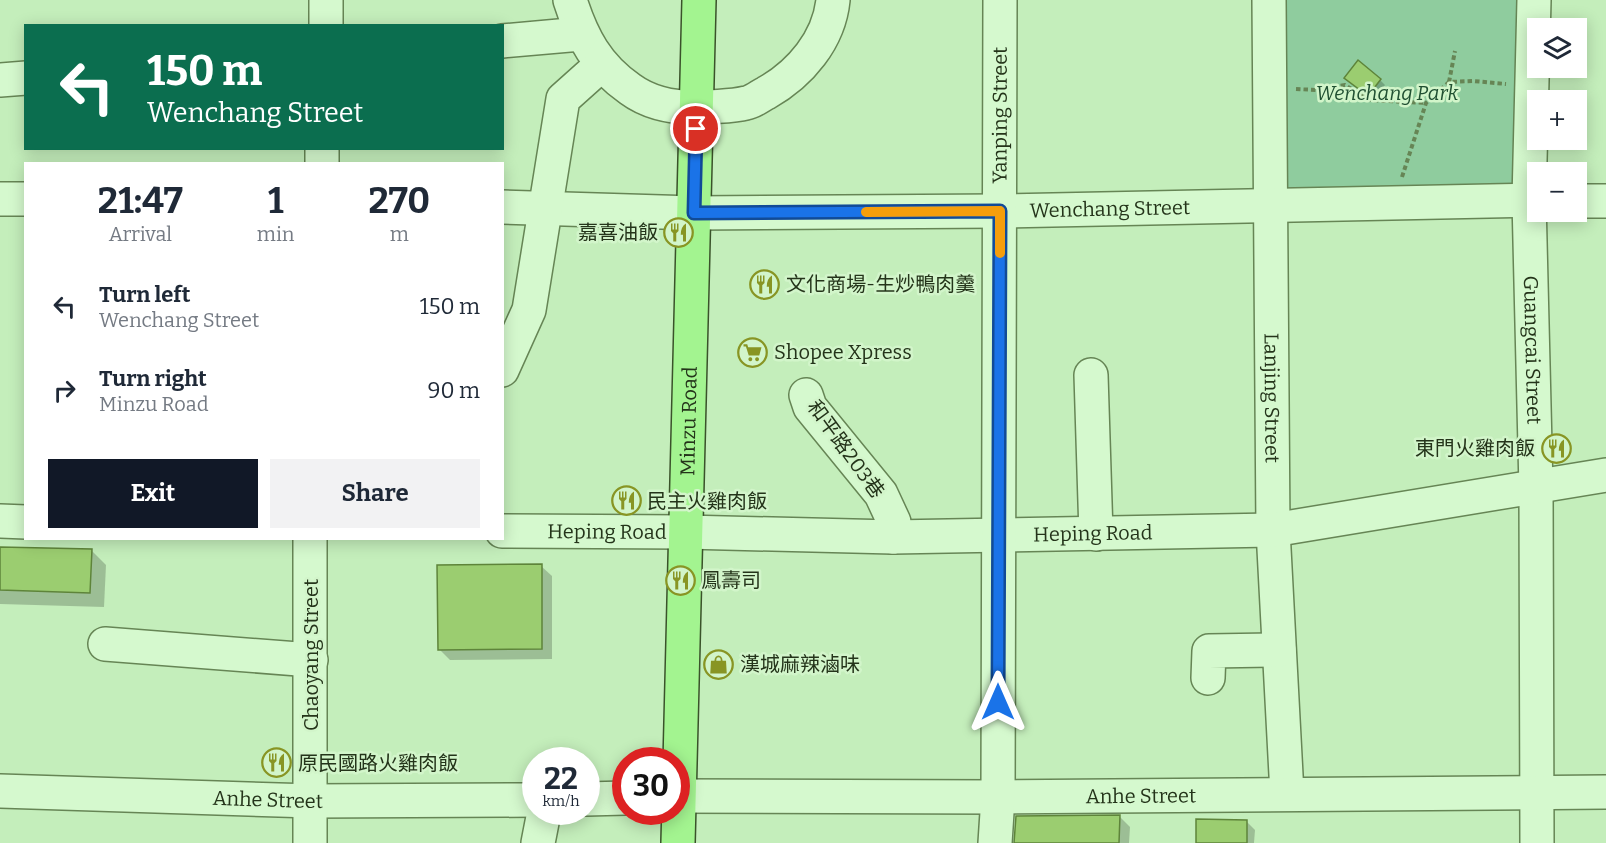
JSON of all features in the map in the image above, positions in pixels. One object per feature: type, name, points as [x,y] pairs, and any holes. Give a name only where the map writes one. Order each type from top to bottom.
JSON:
[{"type":"main road","name":"Minzu Road","points":[[679,747],[699,0]]},
{"type":"main road","name":"Minzu Road","points":[[678,825],[678,843]]},
{"type":"street","points":[[326,0],[326,24]]},
{"type":"street","points":[[570,0],[581,34],[601,65],[631,90],[667,106],[697,108],[748,103],[785,83],[814,52],[832,13],[833,0]]},
{"type":"street","name":"Yanping Street","points":[[995,843],[998,797],[1000,0]]},
{"type":"street","name":"Lanjing Street","points":[[1269,0],[1273,530],[1287,794]]},
{"type":"street","name":"Guangcai Street","points":[[1533,162],[1534,0]]},
{"type":"street","points":[[504,41],[581,34]]},
{"type":"street","points":[[504,366],[529,310],[563,99],[601,65]]},
{"type":"street","points":[[0,80],[24,78]]},
{"type":"street","points":[[0,199],[24,200]]},
{"type":"street","name":"Wenchang Street","points":[[504,207],[694,213],[1000,211],[1527,200]]},
{"type":"street","points":[[1587,201],[1606,201]]},
{"type":"street","name":"Guangcai Street","points":[[1533,222],[1537,843]]},
{"type":"street","points":[[1091,375],[1096,534]]},
{"type":"street","name":"和平路203巷","points":[[806,395],[810,407],[881,494],[894,522],[893,537]]},
{"type":"street","name":"Heping Road","points":[[504,531],[686,532],[893,537],[1273,530],[1606,475]]},
{"type":"street","points":[[0,521],[24,522]]},
{"type":"street","name":"Chaoyang Street","points":[[310,540],[312,801],[310,843]]},
{"type":"street","points":[[105,644],[311,660]]},
{"type":"street","points":[[1208,678],[1209,651],[1279,651]]},
{"type":"street","name":"Anhe Street","points":[[0,791],[312,801],[522,800]]},
{"type":"street","name":"Anhe Street","points":[[690,796],[998,797],[1606,792]]},
{"type":"street","points":[[538,843],[541,825]]},
{"type":"path","points":[[1412,180],[1401,180],[1426,103],[1449,82],[1455,51]]},
{"type":"path","points":[[1449,82],[1473,81],[1515,85]]},
{"type":"path","points":[[1293,89],[1316,90],[1345,85],[1370,100],[1426,103]]},
{"type":"green space","name":"Wenchang Park","points":[[1276,0],[1527,0],[1514,185],[1278,189]]},
{"type":"building","points":[[1358,60],[1381,79],[1368,96],[1344,78]]},
{"type":"building","points":[[0,547],[92,549],[90,593],[0,590]]},
{"type":"building","points":[[542,564],[542,649],[438,650],[437,565]]},
{"type":"building","points":[[1120,815],[1119,843],[1014,843],[1016,816]]},
{"type":"building","points":[[1196,819],[1247,820],[1247,843],[1196,843]]},
{"type":"slow traffic","points":[[866,212],[1000,211],[1000,253]]},
{"type":"place","name":"嘉喜油飯","points":[[679,232]]},
{"type":"place","name":"文化商場-生炒鴨肉羹","points":[[765,284]]},
{"type":"place","name":"Shopee Xpress","points":[[753,352]]},
{"type":"place","name":"東門火雞肉飯","points":[[1556,448]]},
{"type":"place","name":"民主火雞肉飯","points":[[626,501]]},
{"type":"place","name":"鳳壽司","points":[[680,580]]},
{"type":"place","name":"漢城麻辣滷味","points":[[719,664]]},
{"type":"place","name":"原民國路火雞肉飯","points":[[277,763]]},
{"type":"route","points":[[696,129],[694,213],[1000,211],[998,702]]}]
